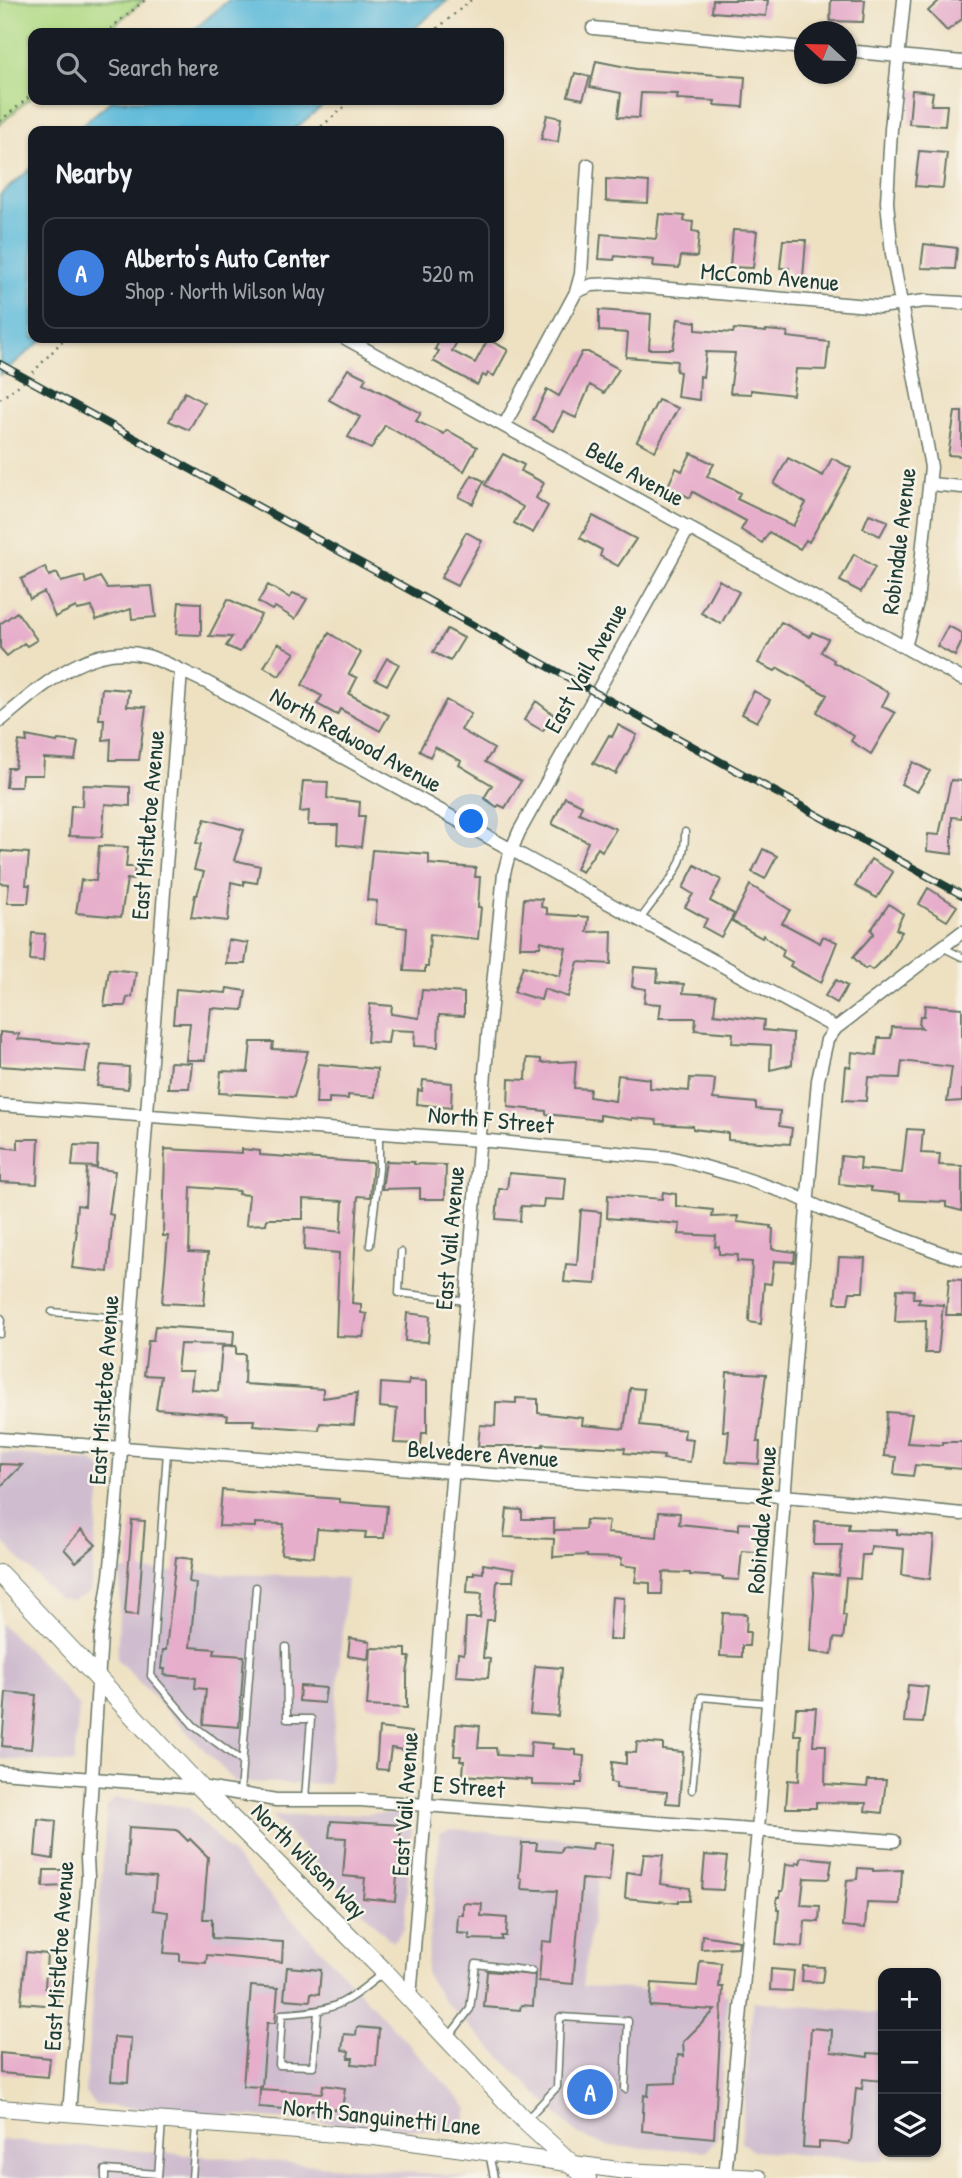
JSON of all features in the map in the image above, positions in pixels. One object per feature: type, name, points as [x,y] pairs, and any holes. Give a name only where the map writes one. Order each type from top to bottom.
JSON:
[{"type":"main road","name":"North Wilson Way","points":[[0,1574],[200,1787],[385,1972],[525,2121],[587,2178]]},
{"type":"street","name":"Robindale Avenue","points":[[904,0],[887,202],[891,254],[929,447],[930,484],[917,602],[905,647],[962,679]]},
{"type":"street","points":[[593,28],[794,47]]},
{"type":"street","points":[[857,52],[962,62]]},
{"type":"street","points":[[504,426],[576,292],[581,274],[588,165]]},
{"type":"street","name":"McComb Avenue","points":[[576,292],[592,285],[611,284],[880,307],[925,301],[962,303]]},
{"type":"street","name":"Belle Avenue","points":[[354,343],[905,647]]},
{"type":"street","points":[[930,484],[962,487]]},
{"type":"street","name":"East Vail Avenue","points":[[410,1998],[479,1140],[504,873],[511,849],[689,527]]},
{"type":"street","name":"North Redwood Avenue","points":[[0,721],[50,679],[69,668],[101,657],[135,654],[148,657],[181,671],[511,849],[835,1028]]},
{"type":"street","name":"East Mistletoe Avenue","points":[[69,2113],[88,1877],[101,1635],[117,1502],[119,1448],[181,671]]},
{"type":"street","name":"Robindale Avenue","points":[[725,2177],[758,1830],[818,1080],[823,1051],[835,1028],[962,932]]},
{"type":"street","name":"North F Street","points":[[0,1105],[379,1132],[673,1158],[737,1176],[962,1259]]},
{"type":"street","name":"Belvedere Avenue","points":[[0,1439],[785,1497],[962,1514]]},
{"type":"street","name":"E Street","points":[[0,1772],[200,1787],[276,1800],[360,1800],[425,1804],[894,1840]]},
{"type":"street","name":"North Sanguinetti Lane","points":[[0,2109],[374,2137],[626,2171],[760,2178]]},
{"type":"lane","points":[[640,920],[681,865],[685,850],[685,832]]},
{"type":"lane","points":[[942,947],[962,957]]},
{"type":"lane","points":[[370,1245],[379,1169],[379,1132]]},
{"type":"lane","points":[[401,1252],[399,1293],[466,1301]]},
{"type":"lane","points":[[52,1312],[130,1319]]},
{"type":"lane","points":[[0,1334],[1,1318]]},
{"type":"lane","points":[[167,1452],[151,1676],[194,1726],[243,1762]]},
{"type":"lane","points":[[240,1795],[256,1587]]},
{"type":"lane","points":[[286,1647],[287,1718],[311,1719],[305,1799]]},
{"type":"lane","points":[[692,1790],[701,1696],[768,1703]]},
{"type":"lane","points":[[447,2040],[470,2009],[476,1964],[532,1970]]},
{"type":"lane","points":[[318,2012],[313,2066],[279,2065],[282,2014],[318,2012],[346,2002],[385,1972]]},
{"type":"lane","points":[[525,2121],[557,2087],[560,2017],[628,2021],[625,2090]]},
{"type":"lane","points":[[105,2178],[105,2170],[158,2176],[162,2120]]},
{"type":"lane","points":[[192,2178],[196,2123]]},
{"type":"lane","points":[[488,2151],[494,2178]]},
{"type":"path","points":[[111,28],[145,0]]},
{"type":"path","points":[[438,28],[471,0]]},
{"type":"path","points":[[0,121],[28,97]]},
{"type":"path","points":[[322,126],[347,105]]},
{"type":"path","points":[[0,400],[26,380],[60,343]]},
{"type":"shaded area","points":[[0,1453],[92,1461],[103,1470],[90,1592],[72,1601],[58,1598],[0,1539]]},
{"type":"shaded area","points":[[121,1570],[347,1578],[329,1784],[235,1782],[117,1659]]},
{"type":"shaded area","points":[[0,1623],[79,1706],[74,1763],[0,1759]]},
{"type":"shaded area","points":[[115,1798],[188,1807],[468,2108],[462,2133],[95,2105],[85,2093],[107,1806]]},
{"type":"shaded area","points":[[403,1813],[412,1825],[404,1929],[392,1942],[272,1816]]},
{"type":"shaded area","points":[[451,1829],[604,1842],[582,1986],[728,1995],[717,2139],[707,2151],[607,2146],[577,2134],[443,2000],[426,1974],[440,1833]]},
{"type":"shaded area","points":[[753,2001],[878,2014],[878,2157],[885,2157],[885,2161],[752,2151],[741,2141]]},
{"type":"shaded area","points":[[0,2140],[484,2178],[0,2178]]},
{"type":"green space","points":[[0,0],[144,0],[111,28],[28,28],[28,99],[0,124]]},
{"type":"water","points":[[229,0],[448,0],[415,28],[196,28]]},
{"type":"water","points":[[106,105],[324,105],[298,126],[81,126]]},
{"type":"water","points":[[28,171],[28,343],[39,343],[0,375],[0,195]]},
{"type":"building","points":[[713,0],[768,0],[766,16],[712,12]]},
{"type":"building","points":[[831,0],[865,0],[863,22],[830,21]]},
{"type":"building","points":[[940,0],[962,0],[962,19],[947,31],[928,11]]},
{"type":"building","points":[[596,61],[636,69],[745,77],[743,107],[714,105],[715,101],[677,99],[678,94],[641,93],[639,118],[618,117],[621,93],[590,87]]},
{"type":"building","points":[[575,73],[590,77],[583,99],[568,96]]},
{"type":"building","points":[[912,90],[933,92],[931,105],[947,105],[945,126],[909,124]]},
{"type":"building","points":[[547,115],[561,118],[558,142],[541,139]]},
{"type":"building","points":[[919,151],[947,153],[943,188],[915,186]]},
{"type":"building","points":[[606,179],[649,182],[648,203],[606,201]]},
{"type":"building","points":[[659,214],[685,216],[684,221],[693,222],[692,231],[699,232],[697,257],[681,256],[679,268],[653,266],[654,260],[615,256],[614,260],[599,259],[601,234],[656,239]]},
{"type":"building","points":[[733,230],[757,231],[753,268],[730,267]]},
{"type":"building","points":[[783,240],[806,240],[803,278],[789,278],[789,268],[780,268]]},
{"type":"building","points":[[924,244],[957,248],[955,269],[921,268]]},
{"type":"building","points":[[599,310],[651,314],[649,349],[673,349],[678,319],[696,322],[696,330],[733,333],[734,329],[766,330],[788,332],[787,337],[829,342],[826,370],[796,369],[793,395],[751,390],[751,394],[730,393],[735,353],[706,352],[703,377],[700,376],[699,400],[677,397],[680,372],[676,371],[677,361],[626,357],[628,333],[599,331]]},
{"type":"building","points":[[438,343],[456,343],[452,351],[475,363],[486,343],[495,343],[508,350],[494,376],[488,373],[486,377],[483,375],[477,385],[433,361],[439,351],[435,349]]},
{"type":"building","points":[[582,352],[588,352],[619,369],[604,393],[590,385],[576,418],[563,412],[553,431],[533,419],[547,389],[559,396]]},
{"type":"building","points":[[348,369],[366,378],[363,383],[421,413],[416,421],[444,434],[447,430],[477,447],[464,471],[385,425],[371,449],[348,437],[360,417],[329,400]]},
{"type":"building","points":[[185,392],[204,403],[189,430],[169,421]]},
{"type":"building","points":[[658,400],[678,408],[655,451],[637,441]]},
{"type":"building","points":[[955,412],[962,412],[962,456],[948,455]]},
{"type":"building","points":[[691,453],[714,464],[707,476],[740,493],[737,499],[793,526],[806,503],[774,484],[788,458],[823,476],[832,458],[851,468],[809,542],[806,540],[800,549],[769,532],[762,543],[741,530],[746,521],[693,492],[690,498],[668,486],[676,468],[682,471]]},
{"type":"building","points":[[503,454],[524,465],[521,471],[544,483],[536,498],[548,506],[533,533],[514,523],[523,507],[485,485]]},
{"type":"building","points":[[472,475],[484,481],[473,504],[459,497]]},
{"type":"building","points":[[869,514],[888,521],[880,536],[863,528]]},
{"type":"building","points":[[593,516],[636,539],[618,566],[600,556],[602,550],[580,538]]},
{"type":"building","points":[[466,532],[482,541],[457,586],[441,578]]},
{"type":"building","points":[[854,554],[875,567],[861,592],[840,581]]},
{"type":"building","points":[[45,567],[49,576],[57,573],[61,582],[84,576],[86,583],[100,577],[107,588],[152,586],[156,617],[132,619],[131,609],[96,620],[92,607],[77,610],[76,607],[55,617],[44,592],[30,599],[21,579]]},
{"type":"building","points":[[719,580],[739,592],[721,624],[701,613]]},
{"type":"building","points":[[268,585],[290,598],[293,593],[307,599],[295,619],[275,607],[272,610],[258,602]]},
{"type":"building","points":[[228,599],[261,615],[240,652],[226,646],[232,637],[209,636]]},
{"type":"building","points":[[179,602],[201,603],[201,635],[176,634]]},
{"type":"building","points":[[17,612],[37,640],[27,646],[24,643],[7,656],[0,648],[0,624]]},
{"type":"building","points":[[781,622],[810,637],[812,632],[828,639],[821,652],[834,660],[833,662],[889,693],[882,706],[895,713],[871,754],[851,741],[854,736],[817,712],[827,695],[778,668],[775,671],[758,663]]},
{"type":"building","points":[[948,626],[962,633],[962,641],[955,656],[937,646]]},
{"type":"building","points":[[447,629],[464,638],[450,661],[433,652]]},
{"type":"building","points":[[329,633],[361,653],[349,674],[357,678],[349,694],[389,715],[380,731],[340,709],[337,715],[317,704],[322,696],[302,685]]},
{"type":"building","points":[[278,643],[295,653],[279,676],[264,667]]},
{"type":"building","points":[[387,658],[399,664],[387,685],[375,679]]},
{"type":"building","points":[[102,688],[129,690],[127,706],[146,707],[139,760],[110,760],[111,739],[103,740],[104,719],[99,719]]},
{"type":"building","points":[[754,691],[770,700],[757,722],[742,714]]},
{"type":"building","points":[[446,700],[471,714],[461,730],[494,749],[485,762],[521,781],[505,808],[499,805],[497,807],[484,798],[492,785],[459,765],[461,761],[435,747],[430,757],[419,751]]},
{"type":"building","points":[[536,701],[553,714],[543,731],[524,720]]},
{"type":"building","points":[[618,725],[637,735],[616,774],[593,763]]},
{"type":"building","points":[[26,736],[57,742],[78,742],[75,760],[44,758],[43,775],[22,775],[21,787],[6,787],[8,768],[15,768],[19,741],[27,742]]},
{"type":"building","points":[[913,762],[930,771],[917,792],[901,784]]},
{"type":"building","points":[[951,780],[962,781],[962,818],[952,817],[952,854],[927,851],[928,834],[939,835]]},
{"type":"building","points":[[303,781],[328,782],[327,798],[360,802],[359,816],[365,816],[361,847],[337,844],[338,825],[308,825],[309,811],[300,812]]},
{"type":"building","points":[[83,785],[130,787],[130,806],[105,804],[102,837],[69,836],[71,806],[82,806]]},
{"type":"building","points":[[565,797],[582,805],[579,813],[616,829],[602,851],[598,848],[582,872],[576,869],[588,842],[552,824]]},
{"type":"building","points":[[205,819],[244,830],[234,860],[260,866],[257,883],[244,881],[244,885],[231,882],[228,921],[191,917],[195,895],[204,872],[194,870],[201,844],[196,843]]},
{"type":"building","points":[[99,846],[128,847],[126,867],[135,867],[133,880],[127,879],[121,917],[76,913],[81,880],[96,881]]},
{"type":"building","points":[[763,849],[777,856],[765,879],[752,872]]},
{"type":"building","points":[[372,850],[429,854],[429,864],[476,868],[475,877],[480,877],[478,907],[481,907],[478,939],[430,934],[428,967],[425,967],[425,972],[404,971],[407,928],[375,924],[377,901],[367,900]]},
{"type":"building","points":[[1,851],[29,853],[26,885],[30,885],[28,903],[7,903],[9,884],[0,883]]},
{"type":"building","points":[[871,859],[893,872],[877,898],[855,886]]},
{"type":"building","points":[[695,865],[721,880],[710,901],[734,914],[721,937],[703,927],[707,919],[685,907],[693,894],[683,888]]},
{"type":"building","points":[[750,885],[790,910],[782,923],[820,943],[823,936],[837,942],[821,983],[790,966],[792,962],[782,956],[784,950],[763,935],[762,938],[732,921]]},
{"type":"building","points":[[928,888],[957,906],[947,921],[919,904]]},
{"type":"building","points":[[524,898],[542,899],[541,907],[547,908],[547,914],[589,917],[587,932],[612,931],[611,964],[578,962],[568,997],[544,989],[541,1000],[514,992],[523,966],[560,976],[566,948],[541,941],[540,947],[520,947]]},
{"type":"building","points":[[889,904],[903,914],[896,929],[902,932],[887,955],[872,970],[868,967],[865,969],[853,957],[874,933],[871,930]]},
{"type":"building","points":[[32,933],[45,934],[43,961],[30,960]]},
{"type":"building","points":[[228,940],[248,943],[245,964],[226,964]]},
{"type":"building","points":[[634,967],[658,969],[657,982],[684,984],[683,993],[716,995],[714,1014],[764,1020],[763,1030],[793,1033],[792,1065],[770,1070],[771,1045],[732,1043],[733,1033],[695,1030],[696,1018],[659,1018],[661,1004],[644,1003],[646,989],[632,987]]},
{"type":"building","points":[[109,969],[136,972],[132,997],[127,998],[125,1006],[104,1006]]},
{"type":"building","points":[[836,980],[847,986],[837,1003],[825,996]]},
{"type":"building","points":[[227,988],[246,991],[243,1010],[211,1008],[205,1060],[186,1060],[190,1023],[173,1023],[176,989],[226,993]]},
{"type":"building","points":[[422,990],[464,993],[464,1016],[439,1015],[438,1047],[414,1046],[415,1031],[390,1030],[388,1043],[367,1042],[370,1004],[392,1006],[391,1014],[419,1018]]},
{"type":"building","points":[[925,1005],[962,1008],[962,1101],[947,1102],[952,1067],[902,1061],[900,1078],[868,1077],[866,1101],[843,1100],[846,1066],[851,1067],[852,1052],[876,1055],[878,1038],[891,1038],[892,1027],[922,1028],[919,1025],[920,1016],[924,1016]]},
{"type":"building","points":[[0,1032],[19,1034],[18,1039],[89,1045],[85,1072],[0,1066]]},
{"type":"building","points":[[251,1042],[273,1042],[272,1049],[308,1051],[294,1097],[219,1093],[221,1071],[248,1072]]},
{"type":"building","points":[[527,1058],[541,1059],[541,1063],[576,1061],[574,1088],[590,1089],[589,1097],[615,1101],[618,1075],[650,1079],[650,1088],[689,1091],[690,1078],[715,1079],[713,1099],[756,1103],[756,1109],[780,1111],[779,1126],[792,1128],[790,1144],[728,1140],[728,1133],[693,1129],[693,1126],[657,1124],[656,1120],[632,1120],[600,1115],[600,1120],[508,1107],[509,1079],[526,1080]]},
{"type":"building","points":[[170,1062],[192,1063],[189,1088],[168,1088]]},
{"type":"building","points":[[318,1064],[377,1069],[375,1097],[348,1095],[348,1099],[329,1098],[329,1104],[316,1104]]},
{"type":"building","points":[[101,1065],[129,1067],[128,1089],[97,1086]]},
{"type":"building","points":[[423,1080],[452,1083],[451,1108],[417,1104],[418,1090],[422,1091]]},
{"type":"building","points":[[907,1129],[923,1130],[921,1153],[940,1154],[939,1165],[962,1166],[962,1211],[946,1207],[946,1202],[900,1200],[900,1194],[871,1191],[871,1187],[839,1184],[841,1156],[861,1158],[860,1169],[902,1173]]},
{"type":"building","points":[[18,1139],[39,1139],[37,1184],[0,1182],[0,1147],[18,1149]]},
{"type":"building","points":[[74,1145],[98,1146],[97,1167],[72,1166]]},
{"type":"building","points":[[165,1149],[242,1153],[242,1149],[260,1151],[260,1155],[373,1163],[370,1197],[358,1196],[352,1303],[361,1304],[361,1313],[367,1314],[363,1337],[336,1336],[339,1253],[304,1250],[305,1228],[341,1232],[343,1201],[303,1199],[303,1219],[267,1219],[266,1224],[246,1225],[249,1195],[238,1194],[239,1191],[191,1187],[189,1252],[208,1253],[204,1305],[162,1303],[168,1236],[163,1236]]},
{"type":"building","points":[[386,1161],[446,1165],[445,1199],[420,1199],[420,1188],[382,1189]]},
{"type":"building","points":[[87,1167],[115,1171],[109,1214],[113,1215],[108,1272],[72,1268],[77,1205],[85,1206]]},
{"type":"building","points":[[509,1173],[566,1178],[564,1200],[544,1199],[543,1207],[521,1206],[520,1221],[496,1219],[499,1189],[507,1189]]},
{"type":"building","points":[[663,1192],[676,1194],[676,1206],[713,1210],[712,1217],[738,1216],[737,1222],[771,1226],[772,1249],[795,1252],[794,1262],[774,1261],[771,1284],[764,1283],[761,1324],[749,1322],[752,1262],[737,1261],[738,1255],[719,1254],[719,1246],[715,1247],[716,1236],[679,1234],[680,1224],[607,1218],[608,1195],[662,1199]]},
{"type":"building","points":[[581,1210],[601,1212],[596,1284],[564,1282],[566,1264],[577,1265]]},
{"type":"building","points":[[839,1257],[865,1258],[863,1292],[850,1292],[848,1303],[835,1303]]},
{"type":"building","points":[[949,1279],[962,1280],[962,1315],[946,1315]]},
{"type":"building","points":[[897,1289],[914,1290],[913,1298],[920,1298],[918,1303],[943,1305],[938,1353],[925,1353],[926,1321],[895,1322]]},
{"type":"building","points":[[407,1313],[430,1316],[428,1342],[405,1341]]},
{"type":"building","points":[[155,1326],[234,1331],[233,1345],[180,1344],[177,1371],[193,1371],[191,1389],[218,1391],[222,1347],[236,1346],[236,1354],[245,1354],[244,1384],[323,1389],[323,1398],[357,1393],[354,1425],[320,1423],[319,1430],[253,1425],[254,1420],[227,1420],[228,1416],[222,1414],[156,1409],[161,1376],[144,1375],[148,1341],[153,1341]]},
{"type":"building","points":[[727,1372],[766,1374],[757,1442],[760,1442],[759,1464],[726,1462],[729,1431],[723,1431]]},
{"type":"building","points":[[409,1380],[427,1381],[427,1433],[422,1433],[421,1444],[394,1443],[397,1409],[380,1407],[381,1383],[408,1385]]},
{"type":"building","points":[[630,1388],[644,1389],[640,1425],[685,1430],[684,1438],[693,1439],[690,1462],[663,1459],[664,1456],[624,1453],[625,1448],[543,1444],[478,1446],[480,1425],[495,1426],[496,1402],[516,1403],[516,1398],[538,1399],[538,1413],[583,1418],[582,1425],[624,1429]]},
{"type":"building","points":[[887,1412],[912,1414],[907,1443],[942,1445],[942,1442],[962,1442],[962,1469],[915,1465],[913,1476],[894,1474],[896,1457],[884,1456]]},
{"type":"building","points":[[0,1464],[22,1465],[0,1487]]},
{"type":"building","points":[[222,1490],[339,1499],[339,1502],[387,1506],[384,1538],[365,1538],[366,1532],[317,1529],[314,1557],[281,1554],[284,1524],[255,1523],[255,1527],[219,1526]]},
{"type":"building","points":[[507,1509],[522,1510],[522,1519],[554,1519],[554,1534],[555,1530],[585,1529],[586,1520],[609,1521],[607,1533],[657,1537],[659,1512],[680,1513],[679,1524],[739,1530],[739,1523],[760,1524],[756,1552],[742,1551],[739,1580],[663,1572],[662,1594],[650,1594],[650,1583],[635,1582],[637,1567],[621,1565],[622,1558],[587,1555],[553,1557],[554,1539],[504,1537]]},
{"type":"building","points":[[132,1520],[145,1521],[138,1615],[125,1614]]},
{"type":"building","points":[[815,1521],[849,1523],[848,1529],[897,1530],[897,1534],[934,1536],[930,1579],[902,1575],[904,1549],[871,1546],[870,1555],[862,1555],[860,1579],[846,1578],[843,1639],[834,1638],[832,1654],[810,1652],[813,1573],[839,1576],[842,1545],[814,1545]]},
{"type":"building","points":[[81,1530],[96,1545],[76,1562],[64,1549]]},
{"type":"building","points":[[176,1557],[192,1559],[189,1582],[196,1583],[190,1647],[215,1649],[214,1654],[244,1656],[239,1727],[203,1724],[206,1689],[195,1688],[196,1678],[164,1675],[165,1669],[161,1669],[163,1650],[166,1650]]},
{"type":"building","points":[[483,1564],[514,1569],[513,1581],[497,1581],[494,1620],[487,1620],[483,1658],[490,1659],[488,1678],[456,1676],[458,1653],[464,1654],[466,1618],[480,1618],[482,1593],[467,1592],[468,1575],[474,1575],[474,1572],[483,1573]]},
{"type":"building","points":[[612,1597],[624,1598],[622,1640],[609,1640]]},
{"type":"building","points":[[723,1613],[747,1614],[746,1632],[750,1632],[749,1646],[742,1646],[742,1657],[720,1656]]},
{"type":"building","points":[[350,1638],[370,1641],[368,1659],[348,1656]]},
{"type":"building","points":[[371,1648],[406,1649],[406,1657],[410,1657],[407,1708],[367,1706]]},
{"type":"building","points":[[535,1666],[562,1668],[558,1716],[530,1714]]},
{"type":"building","points":[[908,1685],[928,1687],[923,1723],[904,1722]]},
{"type":"building","points":[[300,1686],[326,1688],[324,1703],[299,1701]]},
{"type":"building","points":[[6,1692],[36,1695],[31,1749],[2,1746]]},
{"type":"building","points":[[796,1708],[816,1708],[813,1745],[826,1745],[825,1784],[867,1787],[868,1780],[886,1780],[882,1813],[865,1811],[866,1803],[816,1802],[816,1808],[786,1808],[788,1780],[799,1781],[801,1735],[794,1735]]},
{"type":"building","points":[[456,1724],[480,1726],[478,1748],[496,1748],[497,1755],[530,1757],[531,1742],[553,1744],[552,1748],[576,1750],[576,1755],[584,1756],[582,1783],[576,1783],[576,1786],[532,1785],[532,1780],[463,1775],[464,1761],[460,1761],[461,1756],[454,1756]]},
{"type":"building","points":[[379,1728],[412,1732],[410,1751],[391,1748],[388,1770],[376,1769]]},
{"type":"building","points":[[637,1742],[663,1744],[663,1750],[683,1752],[679,1804],[666,1803],[667,1792],[616,1788],[616,1783],[611,1782],[612,1762],[626,1764],[626,1752],[636,1753]]},
{"type":"building","points":[[38,1819],[56,1821],[53,1859],[35,1856]]},
{"type":"building","points":[[331,1821],[401,1825],[395,1901],[363,1898],[365,1878],[343,1876],[346,1838],[329,1837]]},
{"type":"building","points":[[129,1827],[177,1830],[188,1841],[190,1839],[208,1857],[203,1919],[212,1919],[212,1938],[283,1942],[282,1962],[207,1955],[206,1963],[180,1961],[180,1954],[164,1953],[168,1912],[153,1910],[156,1877],[126,1875]]},
{"type":"building","points":[[522,1843],[537,1843],[536,1850],[561,1852],[562,1847],[592,1850],[593,1843],[613,1844],[609,1881],[582,1879],[573,1984],[539,1981],[542,1941],[552,1942],[557,1891],[521,1889],[522,1879],[519,1878]]},
{"type":"building","points":[[644,1854],[663,1855],[660,1884],[690,1888],[689,1901],[678,1903],[625,1898],[627,1872],[641,1874]]},
{"type":"building","points":[[705,1855],[727,1857],[723,1890],[702,1889]]},
{"type":"building","points":[[802,1857],[832,1860],[829,1879],[804,1878],[801,1905],[820,1906],[819,1922],[805,1921],[803,1947],[776,1945],[779,1910],[777,1897],[780,1897],[780,1891],[783,1891],[786,1864],[796,1865]]},
{"type":"building","points":[[858,1868],[873,1871],[902,1870],[900,1904],[867,1903],[865,1928],[843,1926],[847,1880],[857,1879]]},
{"type":"building","points":[[44,1870],[67,1870],[66,1886],[43,1887]]},
{"type":"building","points":[[463,1903],[482,1904],[481,1916],[507,1918],[506,1936],[502,1936],[502,1940],[469,1939],[469,1934],[457,1933],[458,1915],[463,1915]]},
{"type":"building","points":[[702,1935],[739,1941],[738,1947],[701,1949]]},
{"type":"building","points":[[26,1952],[47,1954],[45,1988],[59,1989],[57,2006],[21,2003]]},
{"type":"building","points":[[700,1961],[721,1963],[719,1987],[723,1987],[714,2138],[642,2131],[644,2095],[648,2096],[649,2084],[676,2083],[678,2055],[684,2056],[683,2042],[715,2010],[650,2006],[652,1983],[697,1986]]},
{"type":"building","points":[[803,1966],[824,1967],[822,1982],[802,1981]]},
{"type":"building","points":[[287,1967],[321,1970],[319,1994],[311,1993],[310,2001],[284,1999]]},
{"type":"building","points":[[771,1969],[794,1971],[792,1991],[770,1990]]},
{"type":"building","points":[[487,1971],[535,1975],[533,2006],[521,2005],[520,2010],[484,2007]]},
{"type":"building","points":[[251,1986],[278,1988],[275,2023],[267,2023],[262,2087],[243,2086]]},
{"type":"building","points":[[357,2027],[379,2029],[376,2066],[352,2064],[353,2058],[348,2058],[349,2051],[342,2050],[344,2034],[356,2035]]},
{"type":"building","points":[[811,2028],[832,2030],[831,2052],[868,2057],[868,2053],[878,2054],[878,2080],[863,2079],[862,2089],[856,2088],[849,2144],[819,2142],[819,2148],[803,2147]]},
{"type":"building","points":[[114,2037],[131,2038],[128,2082],[111,2081]]},
{"type":"building","points":[[0,2053],[50,2058],[48,2077],[0,2073]]},
{"type":"building","points":[[323,2085],[345,2088],[342,2110],[259,2107],[260,2089],[322,2093]]},
{"type":"railway","points":[[0,364],[962,895]]},
{"type":"place","name":"Alberto's Auto Center","points":[[590,2092]]}]
